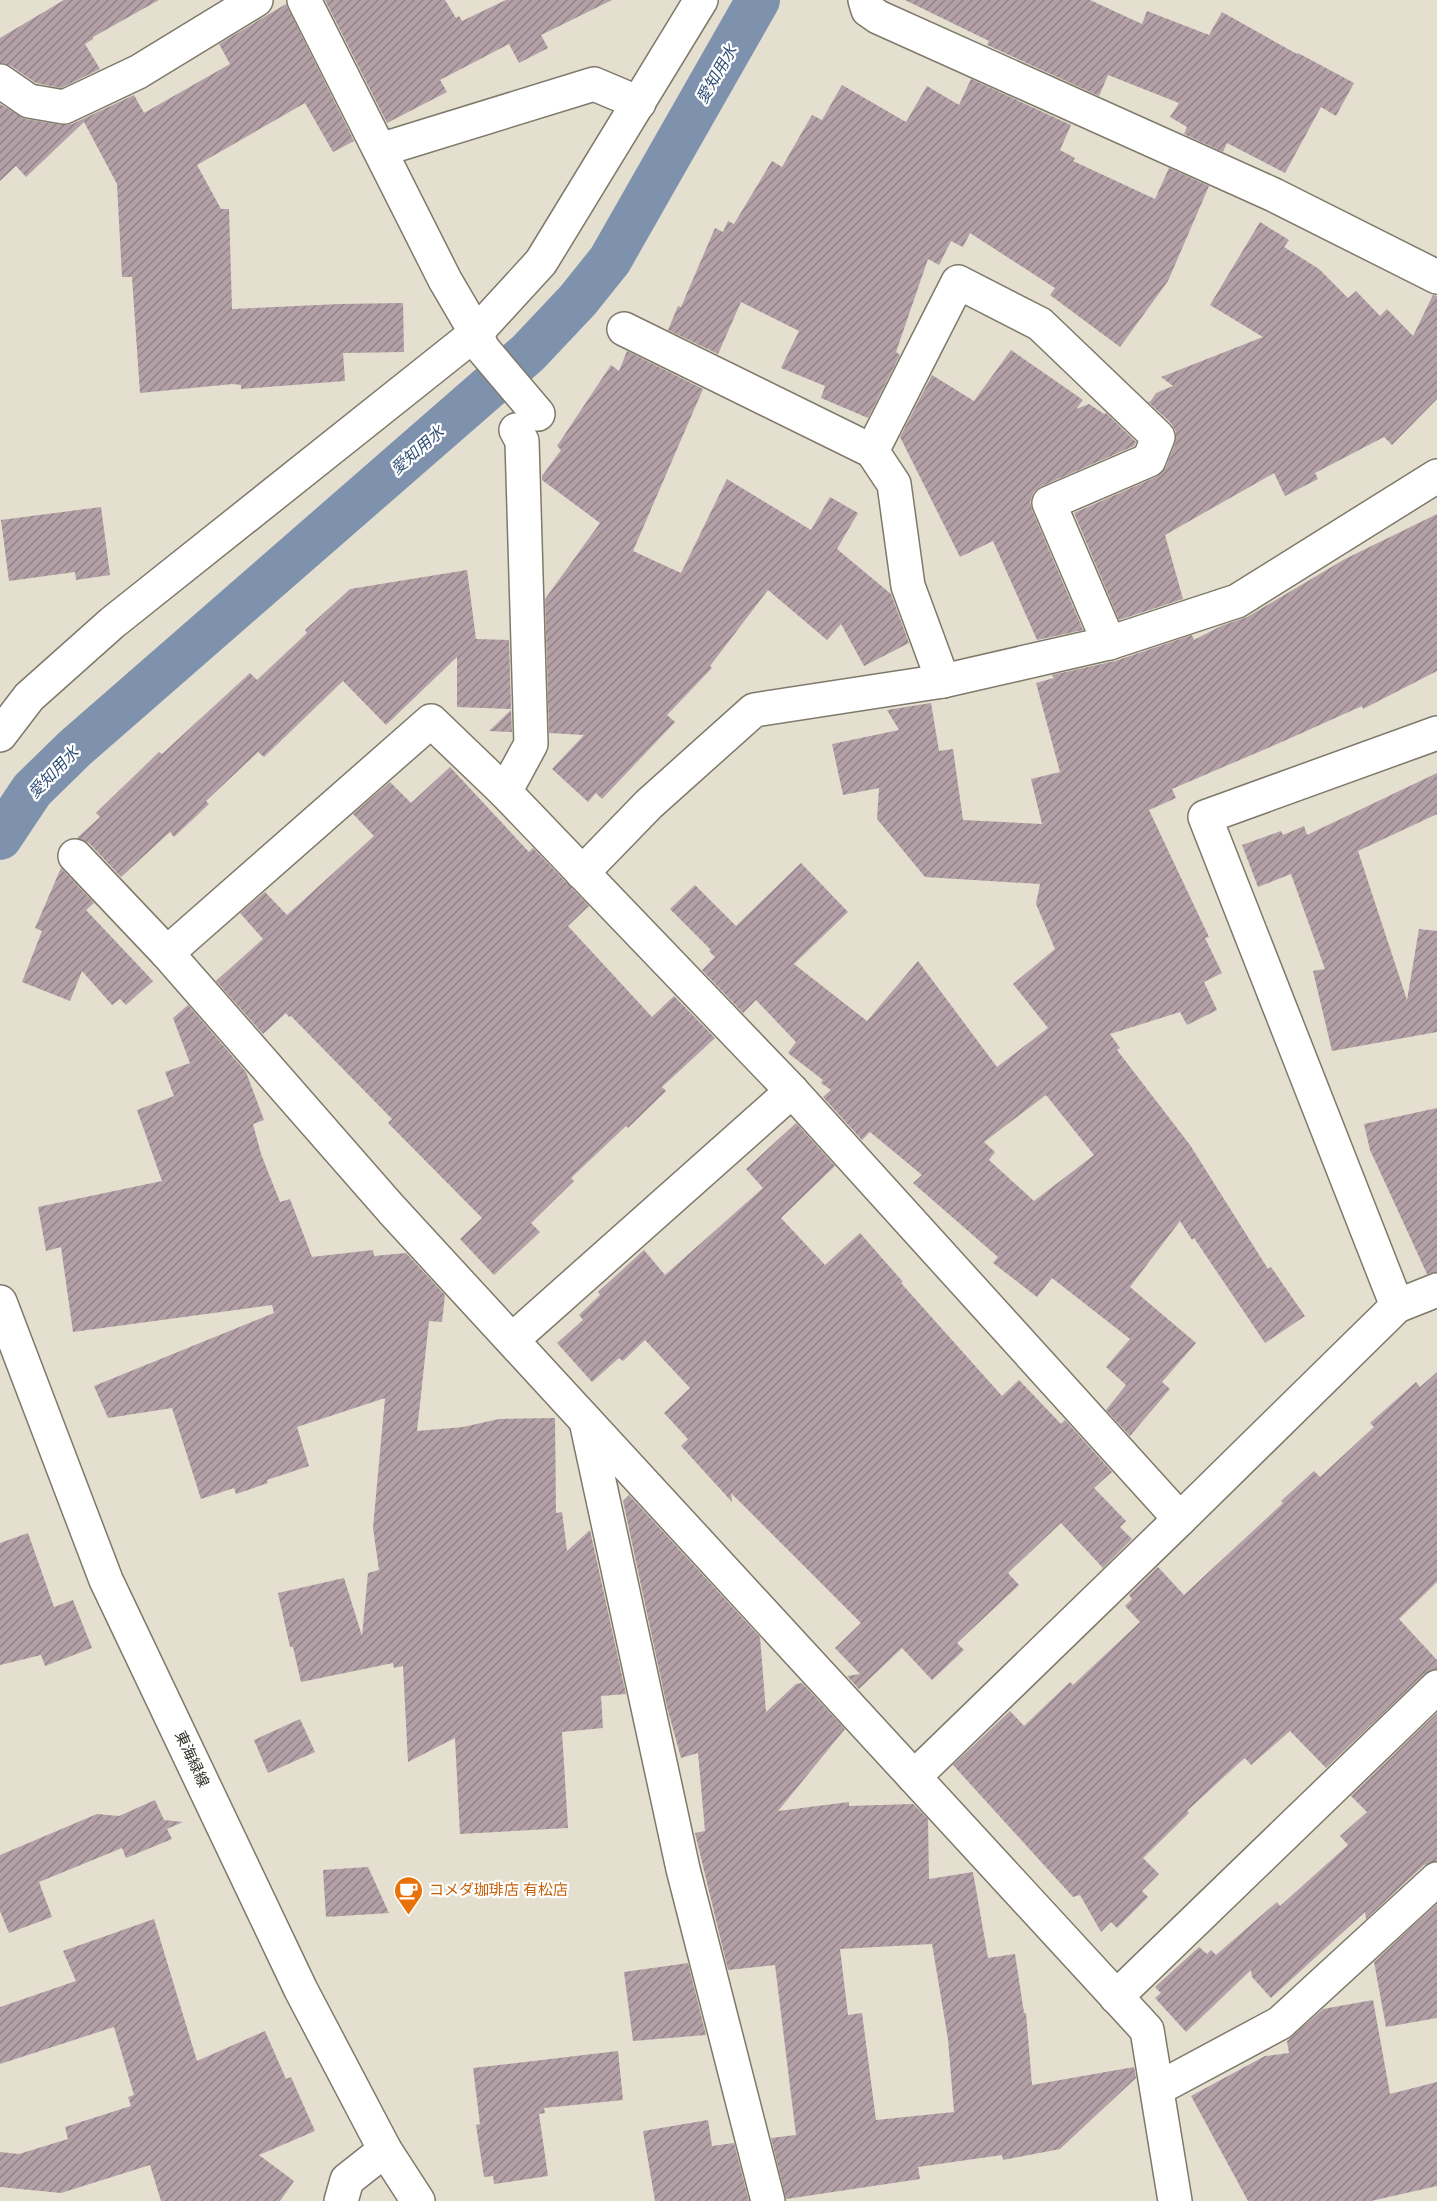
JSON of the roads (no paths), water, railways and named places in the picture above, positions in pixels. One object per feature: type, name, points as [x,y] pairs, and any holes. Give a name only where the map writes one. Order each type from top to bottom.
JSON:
[{"type":"street","points":[[0,81],[29,101],[64,107],[138,72],[256,0]]},
{"type":"street","points":[[304,0],[445,280],[527,422],[522,441],[531,744],[505,792]]},
{"type":"street","points":[[0,735],[29,697],[112,622],[480,341],[542,262],[701,0]]},
{"type":"street","points":[[865,0],[868,10],[878,17],[1274,195],[1437,277]]},
{"type":"street","points":[[380,150],[594,84],[639,103]]},
{"type":"street","points":[[872,451],[958,282],[1041,324],[1158,437],[1149,460],[1049,503],[1109,643]]},
{"type":"street","points":[[624,329],[872,451],[894,484],[908,586],[943,681]]},
{"type":"street","points":[[582,873],[649,804],[754,710],[943,681],[1109,643],[1237,601],[1437,476]]},
{"type":"street","points":[[166,953],[431,721],[505,792],[792,1091],[1180,1519]]},
{"type":"street","points":[[1397,1306],[1205,817],[1437,733]]},
{"type":"street","points":[[75,856],[166,953],[392,1210],[1147,2030],[1175,2201]]},
{"type":"street","points":[[512,1340],[792,1091]]},
{"type":"street","points":[[914,1777],[1397,1306],[1437,1290]]},
{"type":"street","name":"東海緑線","points":[[0,1302],[106,1580],[301,1990],[385,2150],[418,2201]]},
{"type":"street","points":[[586,1421],[683,1869],[768,2201]]},
{"type":"street","points":[[1116,1997],[1437,1687]]},
{"type":"street","points":[[1157,2089],[1280,2023],[1437,1879]]},
{"type":"street","points":[[341,2201],[347,2180],[385,2150]]},
{"type":"waterway","name":"愛知用水","points":[[0,838],[32,790],[75,748],[528,353],[578,300],[610,260],[758,0]]},
{"type":"place","name":"コメダ珈琲店 有松店","points":[[408,1916]]}]
